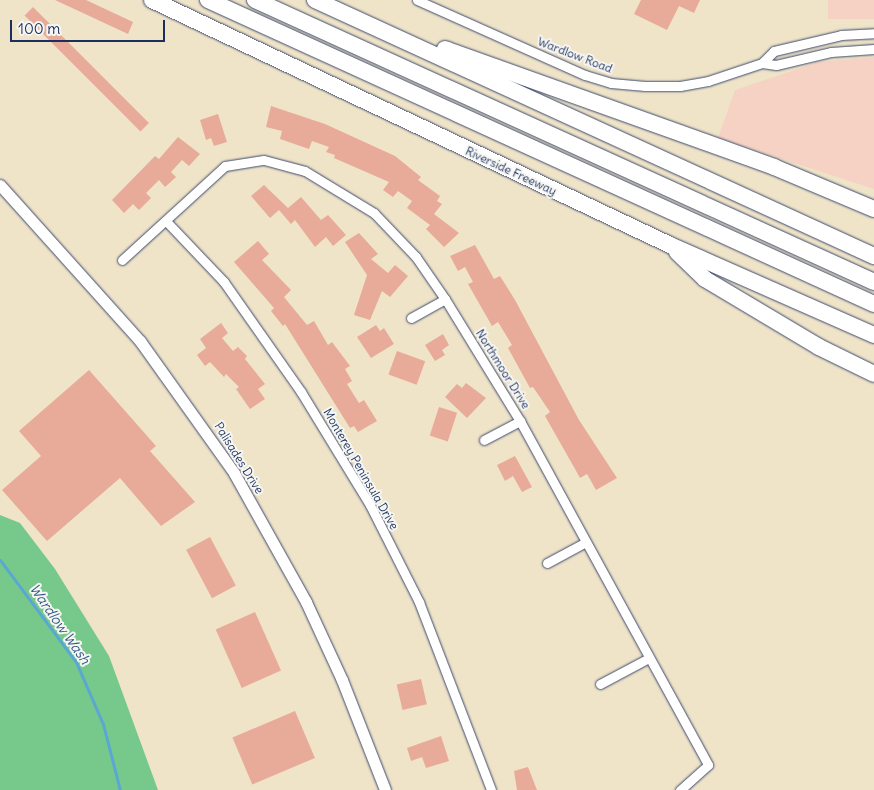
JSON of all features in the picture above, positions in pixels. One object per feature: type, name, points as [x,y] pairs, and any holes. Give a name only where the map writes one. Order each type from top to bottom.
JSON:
[{"type":"highway","name":"Riverside Freeway","points":[[152,0],[670,245],[874,334]]},
{"type":"highway","points":[[208,0],[874,304]]},
{"type":"highway","points":[[255,0],[874,282]]},
{"type":"highway","points":[[320,2],[774,167],[874,209]]},
{"type":"highway","points":[[320,2],[874,256]]},
{"type":"highway","points":[[670,245],[705,279],[819,346],[874,374]]},
{"type":"street","name":"Wardlow Road","points":[[417,0],[561,65],[610,83],[680,86],[708,81],[762,63],[774,51],[858,33],[874,33]]},
{"type":"street","points":[[858,33],[858,49]]},
{"type":"street","name":"Wardlow Road","points":[[762,63],[776,65],[831,52],[874,48]]},
{"type":"street","name":"Northmoor Drive","points":[[122,260],[225,166],[264,160],[305,171],[374,213],[416,257],[445,299],[520,421],[647,659],[708,765],[680,790]]},
{"type":"street","name":"Palisades Drive","points":[[0,185],[140,341],[234,473],[306,602],[342,680],[385,790]]},
{"type":"street","name":"Monterey Peninsula Drive","points":[[166,220],[224,282],[301,392],[370,505],[419,602],[492,790]]},
{"type":"street","points":[[411,318],[445,299]]},
{"type":"street","points":[[484,440],[520,421]]},
{"type":"street","points":[[547,563],[586,542]]},
{"type":"street","points":[[600,684],[647,659]]},
{"type":"shaded area","points":[[828,0],[874,0],[874,19],[828,19]]},
{"type":"shaded area","points":[[874,57],[874,189],[718,138],[735,90],[818,62]]},
{"type":"green space","points":[[0,515],[20,523],[55,569],[109,656],[158,790],[0,790]]},
{"type":"building","points":[[55,0],[86,0],[133,22],[128,34]]},
{"type":"building","points":[[641,0],[700,0],[694,13],[679,6],[667,30],[634,14]]},
{"type":"building","points":[[33,7],[149,123],[140,131],[25,15]]},
{"type":"building","points":[[271,106],[325,124],[395,156],[421,177],[418,180],[440,196],[437,201],[442,204],[434,214],[459,233],[444,247],[426,229],[430,225],[407,208],[412,201],[398,191],[393,197],[383,190],[389,182],[334,158],[335,155],[326,152],[329,147],[312,141],[309,149],[280,139],[282,131],[266,127]]},
{"type":"building","points":[[218,114],[227,142],[214,146],[211,138],[206,140],[200,120]]},
{"type":"building","points":[[178,137],[200,154],[189,166],[182,160],[171,172],[176,177],[165,187],[159,180],[146,193],[151,198],[139,210],[133,204],[124,213],[112,200],[155,156],[159,159]]},
{"type":"building","points":[[264,185],[288,208],[301,197],[321,220],[328,215],[346,235],[333,246],[326,237],[315,247],[295,220],[291,224],[279,210],[270,218],[251,196]]},
{"type":"building","points":[[359,233],[378,254],[371,259],[388,273],[395,265],[408,276],[390,297],[382,291],[370,320],[354,315],[367,275],[345,242]]},
{"type":"building","points":[[258,241],[269,254],[262,260],[291,290],[284,297],[307,325],[314,321],[328,345],[332,342],[350,366],[345,369],[352,381],[347,384],[359,403],[364,400],[377,421],[358,432],[354,426],[350,428],[285,324],[283,326],[271,311],[274,308],[234,262]]},
{"type":"building","points":[[475,245],[494,279],[500,276],[515,300],[579,420],[617,478],[596,490],[587,474],[580,478],[545,416],[550,412],[533,387],[530,388],[508,348],[512,345],[498,322],[492,326],[468,284],[473,282],[465,267],[458,271],[450,256]]},
{"type":"building","points":[[221,323],[228,333],[222,338],[233,351],[238,347],[247,356],[245,359],[265,384],[258,389],[265,399],[250,409],[236,389],[239,387],[226,374],[224,377],[210,362],[205,366],[197,355],[206,348],[200,339]]},
{"type":"building","points":[[376,325],[380,331],[384,328],[394,344],[371,358],[357,337]]},
{"type":"building","points":[[443,334],[449,345],[442,350],[445,355],[435,361],[425,345]]},
{"type":"building","points":[[397,351],[425,361],[417,385],[388,374]]},
{"type":"building","points":[[89,370],[156,446],[150,451],[195,502],[161,526],[120,478],[47,541],[2,490],[41,456],[19,431]]},
{"type":"building","points":[[466,383],[486,398],[467,418],[445,397],[457,384],[462,388]]},
{"type":"building","points":[[439,407],[457,413],[448,441],[430,436]]},
{"type":"building","points":[[515,456],[532,487],[522,492],[513,476],[505,481],[497,465]]},
{"type":"building","points":[[210,537],[236,586],[212,598],[186,550]]},
{"type":"building","points":[[255,612],[281,670],[242,688],[216,629]]},
{"type":"building","points":[[421,679],[427,704],[402,710],[397,685]]},
{"type":"building","points":[[295,711],[315,758],[252,785],[232,738]]},
{"type":"building","points":[[441,736],[449,761],[426,768],[422,757],[411,761],[407,748]]},
{"type":"building","points":[[528,767],[537,790],[517,790],[514,771]]},
{"type":"waterway","name":"Wardlow Wash","points":[[0,560],[76,662],[103,724],[120,790]]}]
